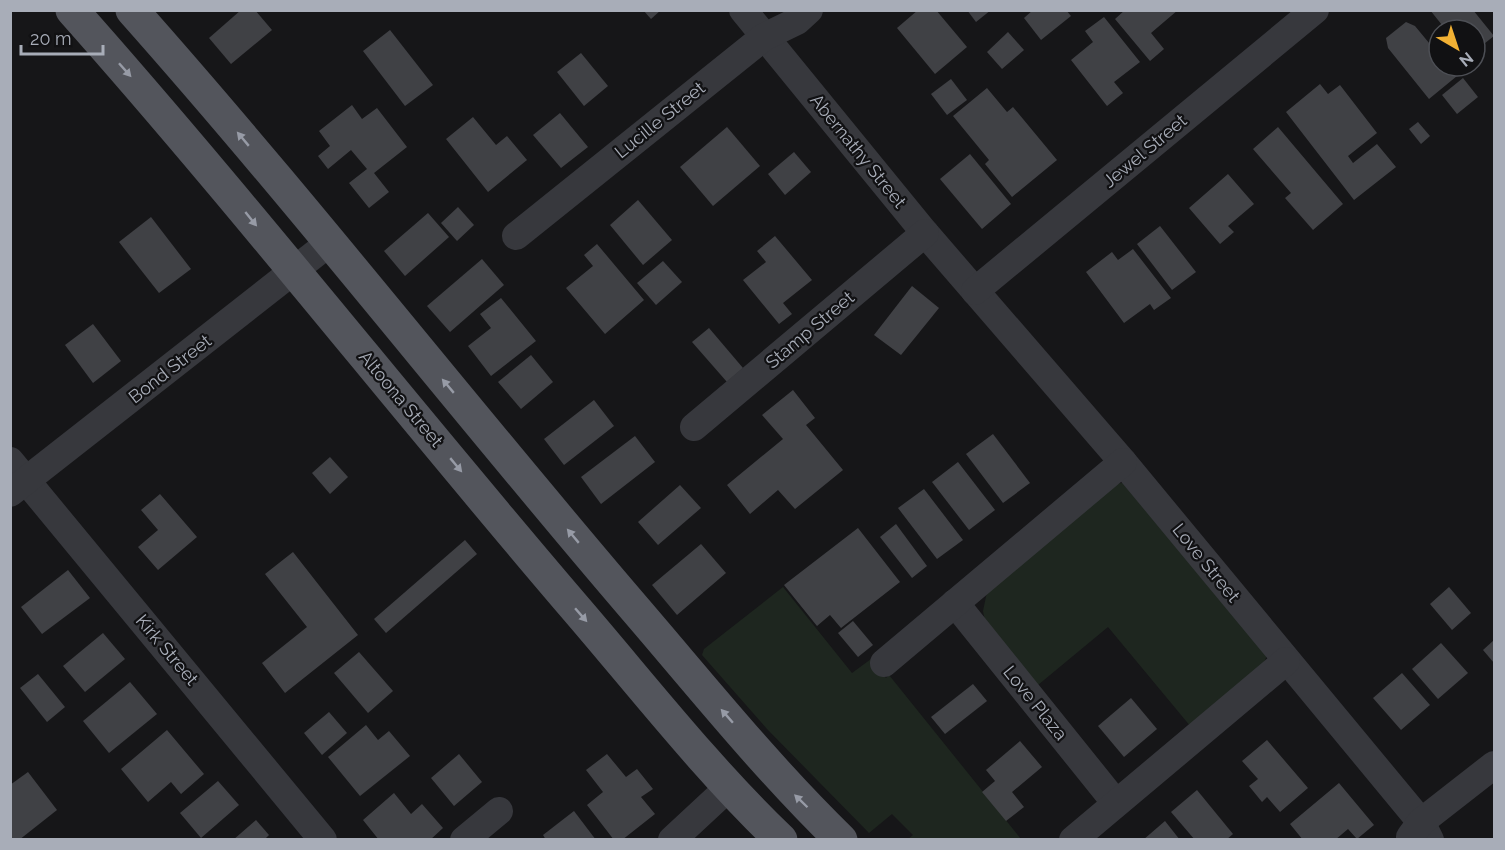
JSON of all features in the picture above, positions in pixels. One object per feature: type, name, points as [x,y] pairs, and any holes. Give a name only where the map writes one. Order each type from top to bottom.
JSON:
[{"type":"main road","name":"Altoona Street","points":[[72,10],[143,90],[728,788],[781,840]]},
{"type":"main road","points":[[132,10],[571,535],[794,794],[841,840]]},
{"type":"street","name":"Abernathy Street","points":[[743,10],[975,291]]},
{"type":"street","name":"Lucille Street","points":[[516,236],[765,37],[797,21],[809,10]]},
{"type":"street","name":"Jewel Street","points":[[975,291],[1315,10]]},
{"type":"street","name":"Stamp Street","points":[[694,427],[925,233]]},
{"type":"street","name":"Bond Street","points":[[16,478],[294,272],[329,243]]},
{"type":"street","name":"Love Street","points":[[975,291],[1123,462],[1286,661],[1420,834]]},
{"type":"street","points":[[884,663],[1123,462]]},
{"type":"street","name":"Kirk Street","points":[[16,478],[323,840]]},
{"type":"street","name":"Love Plaza","points":[[955,603],[1115,802]]},
{"type":"street","points":[[1073,840],[1115,802],[1286,661]]},
{"type":"street","points":[[1420,834],[1494,765]]},
{"type":"street","points":[[672,840],[728,788]]},
{"type":"street","points":[[464,840],[499,811]]},
{"type":"shaded area","points":[[1123,483],[1267,655],[1262,668],[1191,727],[1108,627],[1038,685],[985,621],[983,611],[987,592],[1112,484]]},
{"type":"shaded area","points":[[783,587],[852,673],[871,659],[886,678],[889,675],[1021,839],[908,839],[913,835],[892,814],[869,833],[767,729],[702,655],[704,649]]},
{"type":"building","points":[[241,10],[255,10],[272,30],[231,64],[209,38]]},
{"type":"building","points":[[643,10],[661,10],[651,19]]},
{"type":"building","points":[[918,10],[936,10],[967,47],[935,74],[897,28]]},
{"type":"building","points":[[967,10],[991,10],[976,22]]},
{"type":"building","points":[[1033,10],[1066,10],[1071,16],[1041,40],[1024,18]]},
{"type":"building","points":[[1125,10],[1178,10],[1151,33],[1164,49],[1150,61],[1115,19]]},
{"type":"building","points":[[1430,10],[1473,10],[1479,18],[1436,18]]},
{"type":"building","points":[[1104,17],[1140,62],[1114,82],[1123,93],[1107,106],[1071,60],[1093,42],[1085,31]]},
{"type":"building","points":[[1406,22],[1415,26],[1427,40],[1427,78],[1455,78],[1429,99],[1388,48],[1386,38]]},
{"type":"building","points":[[1487,27],[1494,36],[1487,42]]},
{"type":"building","points":[[390,30],[433,85],[405,106],[363,51]]},
{"type":"building","points":[[1008,32],[1024,50],[1002,69],[987,52]]},
{"type":"building","points":[[581,53],[608,86],[584,106],[557,72]]},
{"type":"building","points":[[1463,78],[1478,97],[1457,114],[1442,95]]},
{"type":"building","points":[[951,79],[967,100],[947,115],[931,94]]},
{"type":"building","points":[[1320,84],[1328,94],[1340,85],[1377,133],[1348,156],[1353,163],[1377,144],[1396,167],[1354,200],[1286,112]]},
{"type":"building","points":[[987,88],[1007,112],[1013,107],[1057,160],[1012,197],[985,164],[989,160],[953,116]]},
{"type":"building","points":[[352,105],[362,119],[377,108],[407,147],[374,173],[389,192],[369,208],[349,183],[367,169],[351,150],[328,169],[318,156],[330,146],[319,131]]},
{"type":"building","points":[[560,113],[588,147],[561,168],[533,135]]},
{"type":"building","points":[[473,117],[496,145],[507,136],[527,160],[488,192],[446,139]]},
{"type":"building","points":[[1418,122],[1430,136],[1421,144],[1409,129]]},
{"type":"building","points":[[727,127],[760,166],[713,206],[680,167]]},
{"type":"building","points":[[1278,127],[1343,204],[1313,230],[1285,198],[1291,193],[1253,149]]},
{"type":"building","points":[[794,152],[811,172],[785,195],[768,174]]},
{"type":"building","points":[[970,154],[1011,204],[982,229],[940,179]]},
{"type":"building","points":[[1228,174],[1254,204],[1228,226],[1234,232],[1220,244],[1189,208]]},
{"type":"building","points":[[638,200],[672,240],[643,265],[610,225]]},
{"type":"building","points":[[458,207],[474,225],[457,241],[441,223]]},
{"type":"building","points":[[428,213],[449,237],[405,276],[384,251]]},
{"type":"building","points":[[151,217],[191,269],[159,293],[119,242]]},
{"type":"building","points":[[1160,226],[1196,272],[1172,290],[1137,244]]},
{"type":"building","points":[[775,236],[812,280],[783,303],[792,314],[779,324],[743,280],[766,262],[757,251]]},
{"type":"building","points":[[597,244],[644,300],[605,334],[566,288],[593,266],[584,255]]},
{"type":"building","points":[[1133,249],[1171,298],[1154,310],[1150,304],[1124,323],[1086,272],[1112,252],[1118,260]]},
{"type":"building","points":[[482,259],[504,285],[450,332],[427,306]]},
{"type":"building","points":[[663,261],[682,282],[656,305],[637,283]]},
{"type":"building","points":[[912,286],[939,308],[901,355],[874,335]]},
{"type":"building","points":[[501,298],[536,341],[491,376],[468,346],[491,328],[480,314]]},
{"type":"building","points":[[93,324],[121,361],[93,383],[65,345]]},
{"type":"building","points":[[709,328],[743,368],[727,382],[692,342]]},
{"type":"building","points":[[531,355],[553,382],[521,409],[498,382]]},
{"type":"building","points":[[793,390],[815,418],[806,425],[843,470],[795,509],[778,490],[750,514],[727,485],[783,439],[762,415]]},
{"type":"building","points":[[594,400],[614,426],[564,465],[544,439]]},
{"type":"building","points":[[993,434],[1030,483],[1003,503],[966,454]]},
{"type":"building","points":[[635,436],[655,462],[601,504],[581,477]]},
{"type":"building","points":[[330,457],[348,477],[330,494],[312,473]]},
{"type":"building","points":[[958,462],[995,510],[969,530],[932,482]]},
{"type":"building","points":[[680,485],[701,508],[658,545],[638,522]]},
{"type":"building","points":[[924,489],[963,540],[937,559],[898,508]]},
{"type":"building","points":[[160,494],[197,537],[158,570],[138,547],[158,530],[141,510]]},
{"type":"building","points":[[896,524],[927,566],[912,578],[880,537]]},
{"type":"building","points":[[858,528],[900,582],[841,628],[830,615],[817,626],[784,585]]},
{"type":"building","points":[[465,540],[477,554],[386,633],[374,619]]},
{"type":"building","points":[[701,544],[726,573],[677,615],[652,585]]},
{"type":"building","points":[[293,552],[358,635],[285,693],[262,663],[307,627],[265,574]]},
{"type":"building","points":[[68,570],[90,598],[42,634],[21,607]]},
{"type":"building","points":[[1449,587],[1471,613],[1452,630],[1430,604]]},
{"type":"building","points":[[853,621],[873,645],[858,657],[838,633]]},
{"type":"building","points":[[103,633],[125,659],[85,692],[63,666]]},
{"type":"building","points":[[1494,640],[1494,663],[1483,650]]},
{"type":"building","points":[[1441,643],[1468,673],[1438,699],[1412,669]]},
{"type":"building","points":[[359,652],[393,691],[368,713],[334,673]]},
{"type":"building","points":[[1402,673],[1430,705],[1401,730],[1373,698]]},
{"type":"building","points":[[38,674],[65,707],[47,722],[20,688]]},
{"type":"building","points":[[130,682],[157,714],[109,753],[83,721]]},
{"type":"building","points":[[973,684],[987,701],[945,734],[931,717]]},
{"type":"building","points":[[1131,698],[1157,729],[1124,757],[1098,726]]},
{"type":"building","points":[[329,712],[347,733],[322,755],[304,733]]},
{"type":"building","points":[[366,725],[378,740],[389,731],[410,756],[360,796],[328,757]]},
{"type":"building","points":[[167,730],[204,774],[181,794],[171,782],[148,802],[121,769]]},
{"type":"building","points":[[1267,740],[1308,788],[1280,812],[1267,797],[1262,802],[1249,786],[1258,779],[1242,761]]},
{"type":"building","points":[[1020,741],[1042,767],[1012,792],[1024,807],[1006,821],[982,792],[995,781],[986,770]]},
{"type":"building","points":[[459,754],[482,782],[454,806],[431,778]]},
{"type":"building","points":[[607,754],[626,777],[637,769],[653,789],[641,797],[655,814],[622,840],[614,840],[587,805],[603,792],[586,770]]},
{"type":"building","points":[[28,772],[57,810],[19,840],[10,840],[10,785]]},
{"type":"building","points":[[218,781],[239,805],[201,838],[180,813]]},
{"type":"building","points":[[1339,783],[1374,825],[1357,839],[1348,829],[1335,840],[1303,840],[1290,824]]},
{"type":"building","points":[[1197,790],[1233,834],[1226,840],[1195,840],[1171,812]]},
{"type":"building","points":[[394,793],[411,814],[422,804],[443,828],[430,840],[379,840],[363,820]]},
{"type":"building","points":[[574,811],[596,840],[546,840],[543,835]]},
{"type":"building","points":[[256,820],[269,835],[264,840],[233,840]]},
{"type":"building","points":[[1165,821],[1180,840],[1143,840]]}]
